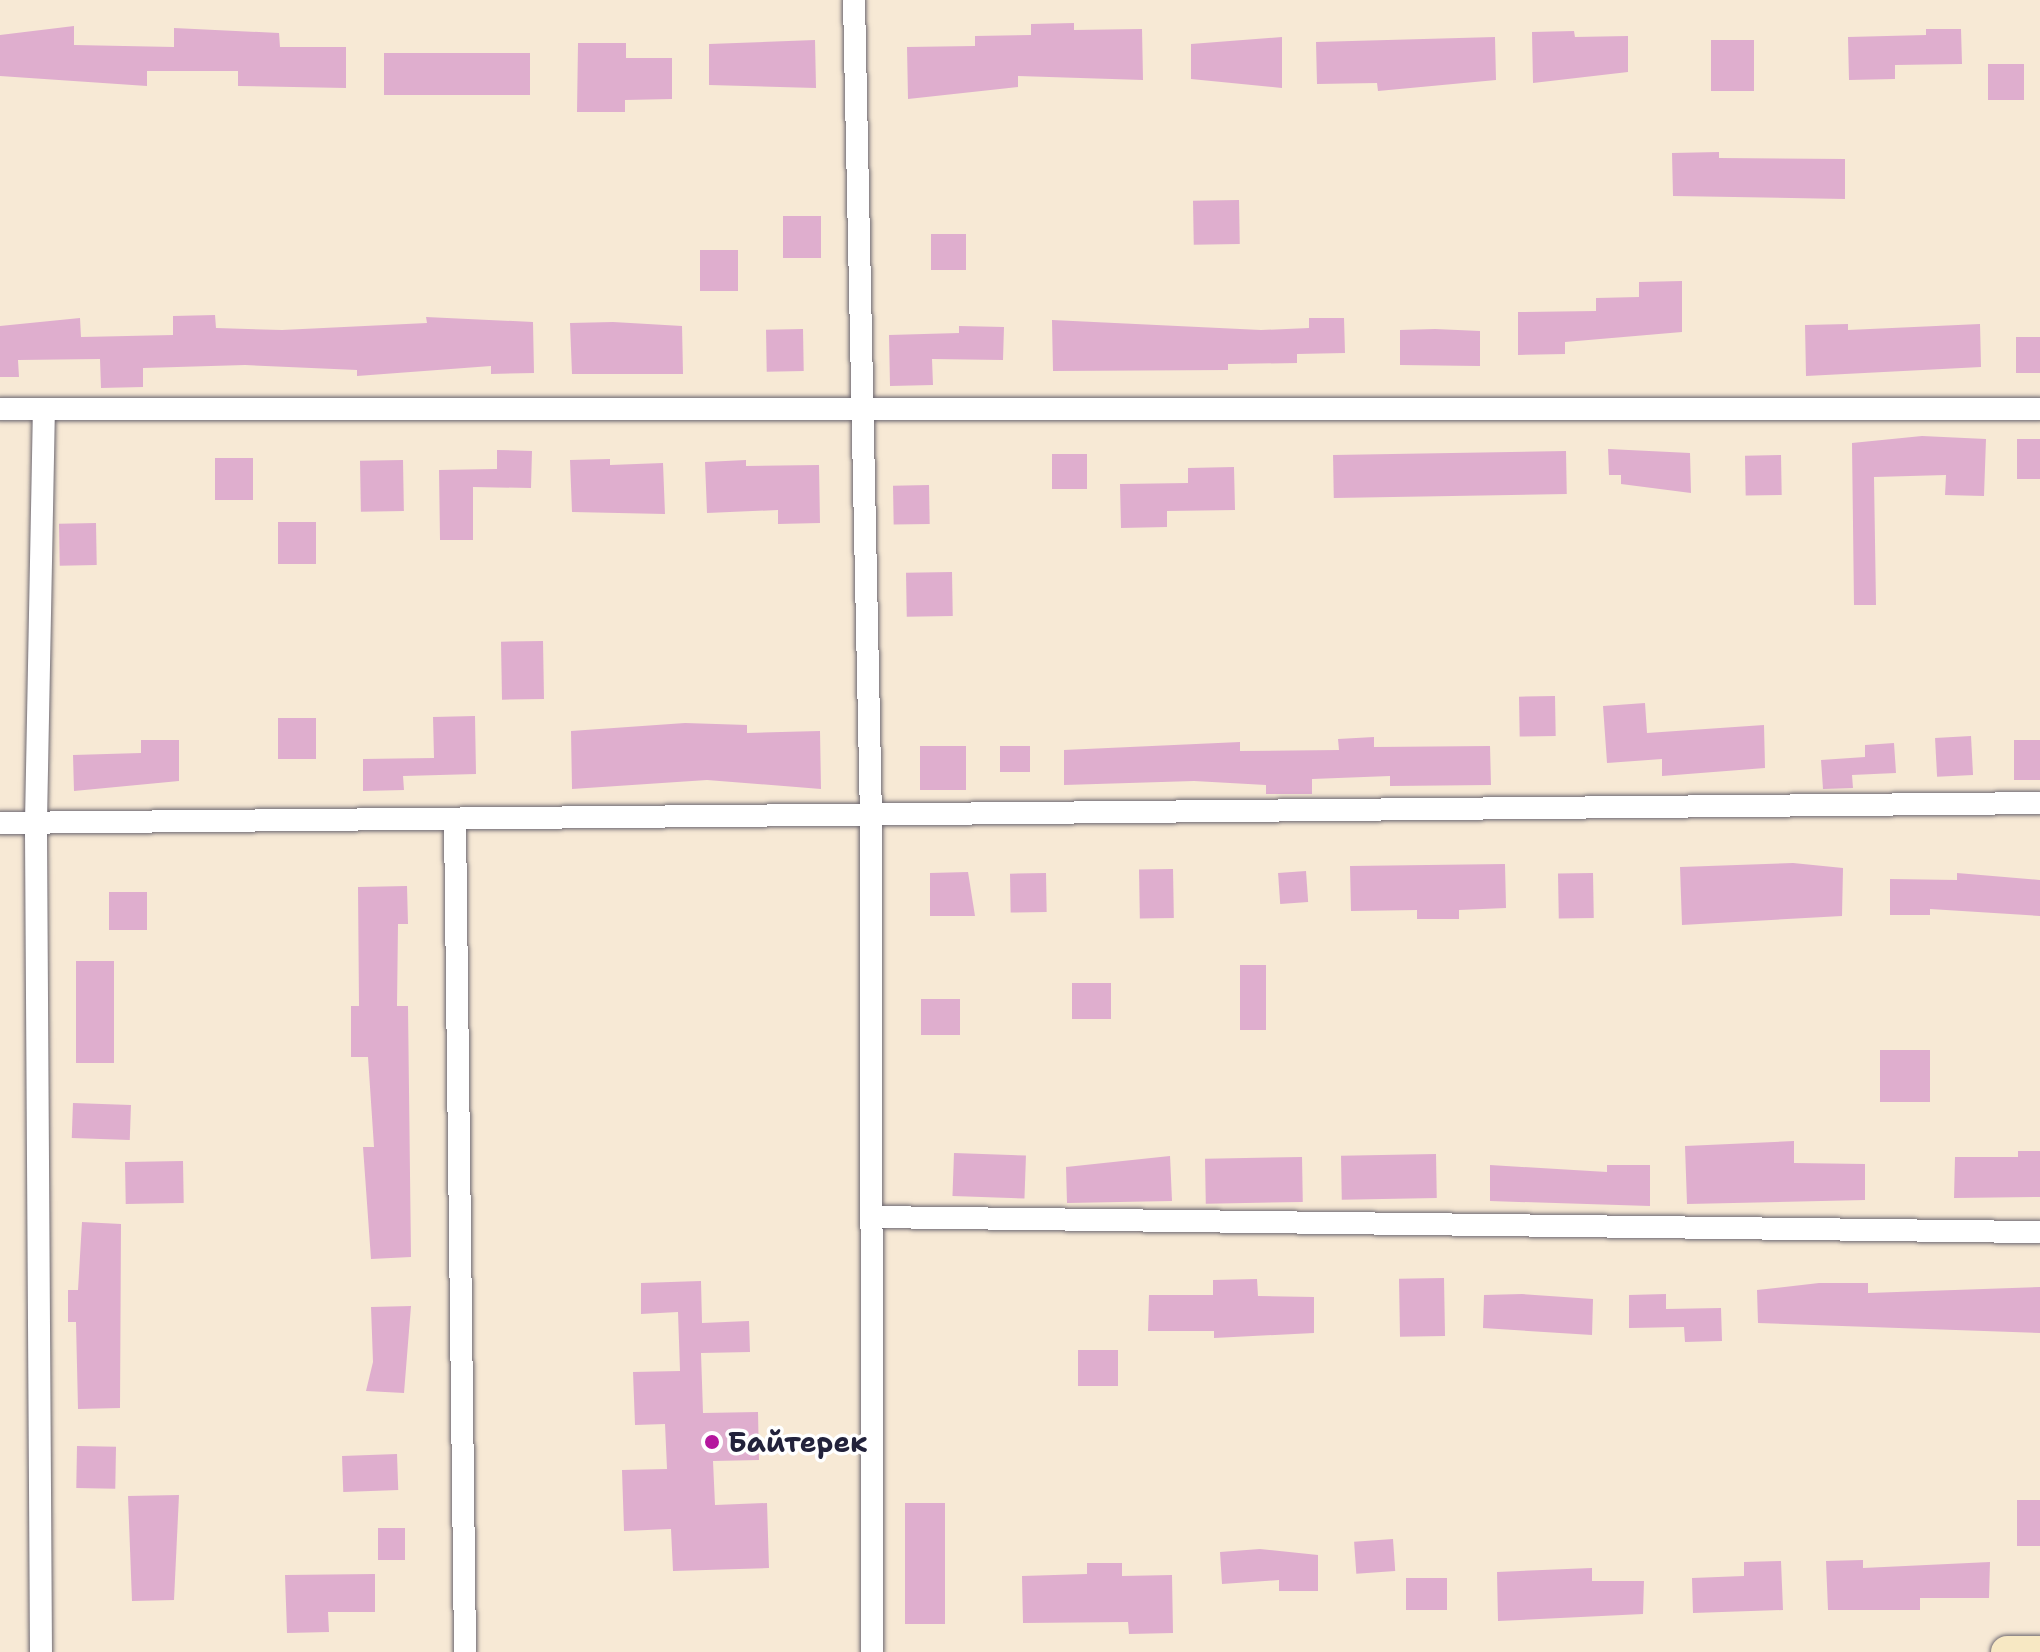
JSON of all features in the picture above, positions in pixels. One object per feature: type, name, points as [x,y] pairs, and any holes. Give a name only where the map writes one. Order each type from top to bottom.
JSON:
[{"type":"street","points":[[854,0],[858,411],[871,817],[872,1652]]},
{"type":"street","points":[[0,409],[2040,409]]},
{"type":"street","points":[[41,1652],[36,822],[44,409]]},
{"type":"street","points":[[0,823],[871,817],[2040,803]]},
{"type":"street","points":[[455,820],[465,1652]]},
{"type":"street","points":[[871,1217],[2040,1232]]},
{"type":"street","points":[[2007,1652],[2040,1652]]},
{"type":"building","points":[[1074,23],[1074,30],[1142,29],[1143,80],[1018,76],[1018,87],[908,99],[907,47],[975,46],[975,36],[1031,35],[1031,24]]},
{"type":"building","points":[[74,26],[74,45],[174,47],[174,28],[279,33],[280,47],[346,47],[346,88],[238,86],[238,71],[147,71],[147,86],[0,76],[0,35]]},
{"type":"building","points":[[1926,29],[1961,29],[1962,64],[1895,65],[1895,79],[1849,80],[1848,37],[1926,35]]},
{"type":"building","points":[[1574,31],[1575,37],[1628,36],[1628,72],[1533,83],[1532,32]]},
{"type":"building","points":[[1282,37],[1282,88],[1191,79],[1191,44]]},
{"type":"building","points":[[1495,37],[1496,80],[1378,91],[1377,83],[1317,84],[1316,42]]},
{"type":"building","points":[[815,40],[816,88],[709,85],[709,44]]},
{"type":"building","points":[[1711,40],[1754,40],[1754,91],[1711,91]]},
{"type":"building","points":[[578,43],[626,43],[626,58],[672,58],[672,99],[625,100],[625,112],[577,112]]},
{"type":"building","points":[[384,53],[530,53],[530,95],[384,95]]},
{"type":"building","points":[[1988,64],[2024,64],[2024,100],[1988,100]]},
{"type":"building","points":[[1719,152],[1719,158],[1845,159],[1845,199],[1673,196],[1672,153]]},
{"type":"building","points":[[1239,200],[1240,244],[1194,245],[1193,201]]},
{"type":"building","points":[[783,216],[821,216],[821,258],[783,258]]},
{"type":"building","points":[[931,234],[966,234],[966,270],[931,270]]},
{"type":"building","points":[[700,250],[738,250],[738,291],[700,291]]},
{"type":"building","points":[[1682,281],[1682,332],[1565,342],[1565,354],[1518,355],[1518,312],[1596,311],[1596,298],[1639,297],[1639,282]]},
{"type":"building","points":[[215,315],[216,328],[282,330],[427,323],[426,317],[533,322],[534,373],[491,374],[491,366],[357,376],[357,370],[245,365],[143,368],[143,387],[101,388],[100,359],[18,360],[19,377],[0,377],[0,326],[80,318],[81,337],[173,335],[173,316]]},
{"type":"building","points":[[1309,318],[1344,318],[1345,353],[1297,354],[1297,363],[1228,364],[1228,370],[1053,371],[1052,320],[1261,330],[1309,328]]},
{"type":"building","points":[[570,323],[682,326],[683,374],[572,374]]},
{"type":"building","points":[[1848,324],[1848,330],[1980,324],[1981,367],[1806,376],[1805,325]]},
{"type":"building","points":[[959,326],[1004,327],[1003,360],[932,359],[933,385],[890,386],[889,335],[959,333]]},
{"type":"building","points":[[803,329],[804,371],[767,372],[766,330]]},
{"type":"building","points":[[1400,330],[1480,331],[1480,366],[1400,365]]},
{"type":"building","points":[[2016,337],[2040,337],[2040,373],[2016,373]]},
{"type":"building","points":[[1922,436],[1986,439],[1984,496],[1945,495],[1946,475],[1874,477],[1876,605],[1854,605],[1852,443]]},
{"type":"building","points":[[2017,439],[2040,439],[2040,479],[2017,479]]},
{"type":"building","points":[[1608,449],[1690,453],[1691,493],[1621,484],[1621,475],[1609,475]]},
{"type":"building","points":[[497,450],[532,451],[531,488],[473,487],[473,540],[440,540],[439,470],[497,469]]},
{"type":"building","points":[[1566,451],[1567,494],[1334,498],[1333,455]]},
{"type":"building","points":[[1052,454],[1087,454],[1087,489],[1052,489]]},
{"type":"building","points":[[1781,455],[1782,495],[1746,496],[1745,456]]},
{"type":"building","points":[[215,458],[253,458],[253,500],[215,500]]},
{"type":"building","points":[[610,459],[610,465],[663,463],[665,514],[572,512],[570,460]]},
{"type":"building","points":[[403,460],[404,511],[361,512],[360,461]]},
{"type":"building","points":[[746,460],[746,466],[819,465],[820,523],[778,524],[778,510],[707,513],[705,462]]},
{"type":"building","points":[[1234,467],[1235,510],[1167,511],[1167,527],[1121,528],[1120,484],[1188,483],[1188,468]]},
{"type":"building","points":[[929,485],[930,524],[894,525],[893,486]]},
{"type":"building","points":[[278,522],[316,522],[316,564],[278,564]]},
{"type":"building","points":[[96,523],[97,565],[60,566],[59,524]]},
{"type":"building","points":[[952,572],[953,616],[907,617],[906,573]]},
{"type":"building","points":[[543,641],[544,699],[502,700],[501,642]]},
{"type":"building","points":[[1555,696],[1556,736],[1520,737],[1519,697]]},
{"type":"building","points":[[1645,703],[1647,733],[1764,725],[1765,768],[1662,776],[1662,759],[1607,763],[1603,706]]},
{"type":"building","points":[[475,716],[476,774],[403,776],[404,790],[363,791],[363,759],[434,758],[433,717]]},
{"type":"building","points":[[278,718],[316,718],[316,759],[278,759]]},
{"type":"building","points":[[685,723],[747,725],[747,733],[820,731],[821,789],[707,780],[572,789],[571,731]]},
{"type":"building","points":[[1971,736],[1973,775],[1937,777],[1935,738]]},
{"type":"building","points":[[1374,737],[1374,747],[1490,746],[1491,785],[1390,786],[1390,776],[1312,779],[1312,794],[1266,794],[1266,785],[1194,781],[1064,785],[1064,750],[1240,742],[1240,751],[1339,750],[1338,739]]},
{"type":"building","points":[[141,740],[179,740],[179,781],[74,791],[73,755],[141,753]]},
{"type":"building","points":[[2014,740],[2040,740],[2040,780],[2014,780]]},
{"type":"building","points":[[1894,743],[1896,773],[1852,775],[1853,788],[1823,789],[1821,760],[1865,757],[1865,745]]},
{"type":"building","points":[[920,746],[966,746],[966,790],[920,790]]},
{"type":"building","points":[[1000,746],[1030,746],[1030,772],[1000,772]]},
{"type":"building","points":[[1793,863],[1843,868],[1842,916],[1682,925],[1680,867]]},
{"type":"building","points":[[1505,864],[1506,908],[1459,910],[1459,919],[1417,919],[1417,910],[1351,911],[1350,866]]},
{"type":"building","points":[[1173,869],[1174,918],[1140,919],[1139,870]]},
{"type":"building","points":[[1306,871],[1308,902],[1280,904],[1278,873]]},
{"type":"building","points":[[968,872],[975,916],[930,916],[930,873]]},
{"type":"building","points":[[1046,873],[1047,912],[1011,913],[1010,874]]},
{"type":"building","points":[[1593,873],[1594,918],[1559,919],[1558,874]]},
{"type":"building","points":[[1957,873],[2040,880],[2040,916],[1930,909],[1930,915],[1890,915],[1890,879],[1957,880]]},
{"type":"building","points":[[407,886],[408,924],[398,924],[397,1006],[408,1006],[411,1257],[371,1259],[363,1147],[374,1147],[368,1057],[351,1057],[351,1006],[359,1006],[358,887]]},
{"type":"building","points":[[109,892],[147,892],[147,930],[109,930]]},
{"type":"building","points":[[76,961],[114,961],[114,1063],[76,1063]]},
{"type":"building","points":[[1240,965],[1266,965],[1266,1030],[1240,1030]]},
{"type":"building","points":[[1072,983],[1111,983],[1111,1019],[1072,1019]]},
{"type":"building","points":[[921,999],[960,999],[960,1035],[921,1035]]},
{"type":"building","points":[[1880,1050],[1930,1050],[1930,1102],[1880,1102]]},
{"type":"building","points":[[73,1103],[131,1105],[130,1140],[72,1138]]},
{"type":"building","points":[[1794,1141],[1794,1163],[1865,1164],[1865,1200],[1687,1204],[1685,1146]]},
{"type":"building","points":[[2018,1151],[2040,1151],[2040,1197],[1954,1198],[1955,1157],[2018,1157]]},
{"type":"building","points":[[954,1153],[1026,1156],[1024,1198],[952,1196]]},
{"type":"building","points":[[1436,1154],[1437,1198],[1342,1200],[1341,1156]]},
{"type":"building","points":[[1170,1156],[1172,1201],[1067,1203],[1066,1167]]},
{"type":"building","points":[[1302,1157],[1303,1202],[1206,1204],[1205,1159]]},
{"type":"building","points":[[183,1161],[184,1203],[126,1204],[125,1162]]},
{"type":"building","points":[[1490,1165],[1607,1172],[1607,1165],[1650,1165],[1650,1206],[1490,1201]]},
{"type":"building","points":[[82,1222],[121,1224],[120,1408],[78,1409],[76,1322],[68,1322],[68,1290],[78,1290]]},
{"type":"building","points":[[1444,1278],[1445,1336],[1400,1337],[1399,1279]]},
{"type":"building","points":[[1257,1279],[1258,1296],[1314,1297],[1314,1333],[1214,1338],[1214,1331],[1148,1331],[1149,1295],[1213,1295],[1213,1280]]},
{"type":"building","name":"Байтерек","points":[[701,1281],[702,1323],[749,1321],[750,1352],[701,1353],[703,1413],[758,1412],[759,1460],[713,1461],[715,1505],[767,1503],[769,1568],[673,1571],[671,1529],[624,1531],[622,1470],[667,1469],[665,1424],[635,1425],[633,1372],[680,1371],[678,1312],[641,1314],[641,1283]]},
{"type":"building","points":[[1819,1283],[1868,1283],[1868,1293],[2040,1287],[2040,1333],[1758,1323],[1757,1290]]},
{"type":"building","points":[[1666,1294],[1666,1309],[1721,1308],[1722,1341],[1685,1342],[1684,1327],[1629,1328],[1629,1295]]},
{"type":"building","points":[[1484,1295],[1593,1299],[1592,1335],[1483,1328]]},
{"type":"building","points":[[411,1306],[404,1393],[366,1391],[373,1362],[371,1307]]},
{"type":"building","points":[[1078,1350],[1118,1350],[1118,1386],[1078,1386]]},
{"type":"building","points":[[77,1446],[116,1447],[115,1489],[76,1488]]},
{"type":"building","points":[[397,1454],[398,1490],[343,1492],[342,1456]]},
{"type":"building","points":[[179,1495],[174,1600],[132,1601],[128,1496]]},
{"type":"building","points":[[2017,1500],[2040,1500],[2040,1546],[2017,1546]]},
{"type":"building","points":[[905,1503],[945,1503],[945,1624],[905,1624]]},
{"type":"building","points":[[378,1528],[405,1528],[405,1560],[378,1560]]},
{"type":"building","points":[[1393,1539],[1395,1571],[1356,1574],[1354,1542]]},
{"type":"building","points":[[1260,1549],[1318,1555],[1318,1591],[1279,1591],[1279,1580],[1222,1584],[1220,1552]]},
{"type":"building","points":[[1863,1560],[1863,1568],[1990,1562],[1989,1598],[1920,1598],[1920,1610],[1828,1610],[1826,1561]]},
{"type":"building","points":[[1781,1561],[1783,1610],[1693,1613],[1692,1578],[1744,1576],[1744,1562]]},
{"type":"building","points":[[1087,1563],[1122,1563],[1122,1576],[1172,1575],[1173,1633],[1129,1634],[1128,1622],[1023,1623],[1022,1576],[1087,1574]]},
{"type":"building","points":[[1592,1568],[1592,1581],[1644,1581],[1643,1614],[1498,1621],[1497,1572]]},
{"type":"building","points":[[375,1574],[375,1612],[328,1612],[329,1632],[287,1633],[285,1575]]},
{"type":"building","points":[[1406,1578],[1447,1578],[1447,1610],[1406,1610]]},
{"type":"place","name":"Байтерек","points":[[712,1442]]}]
